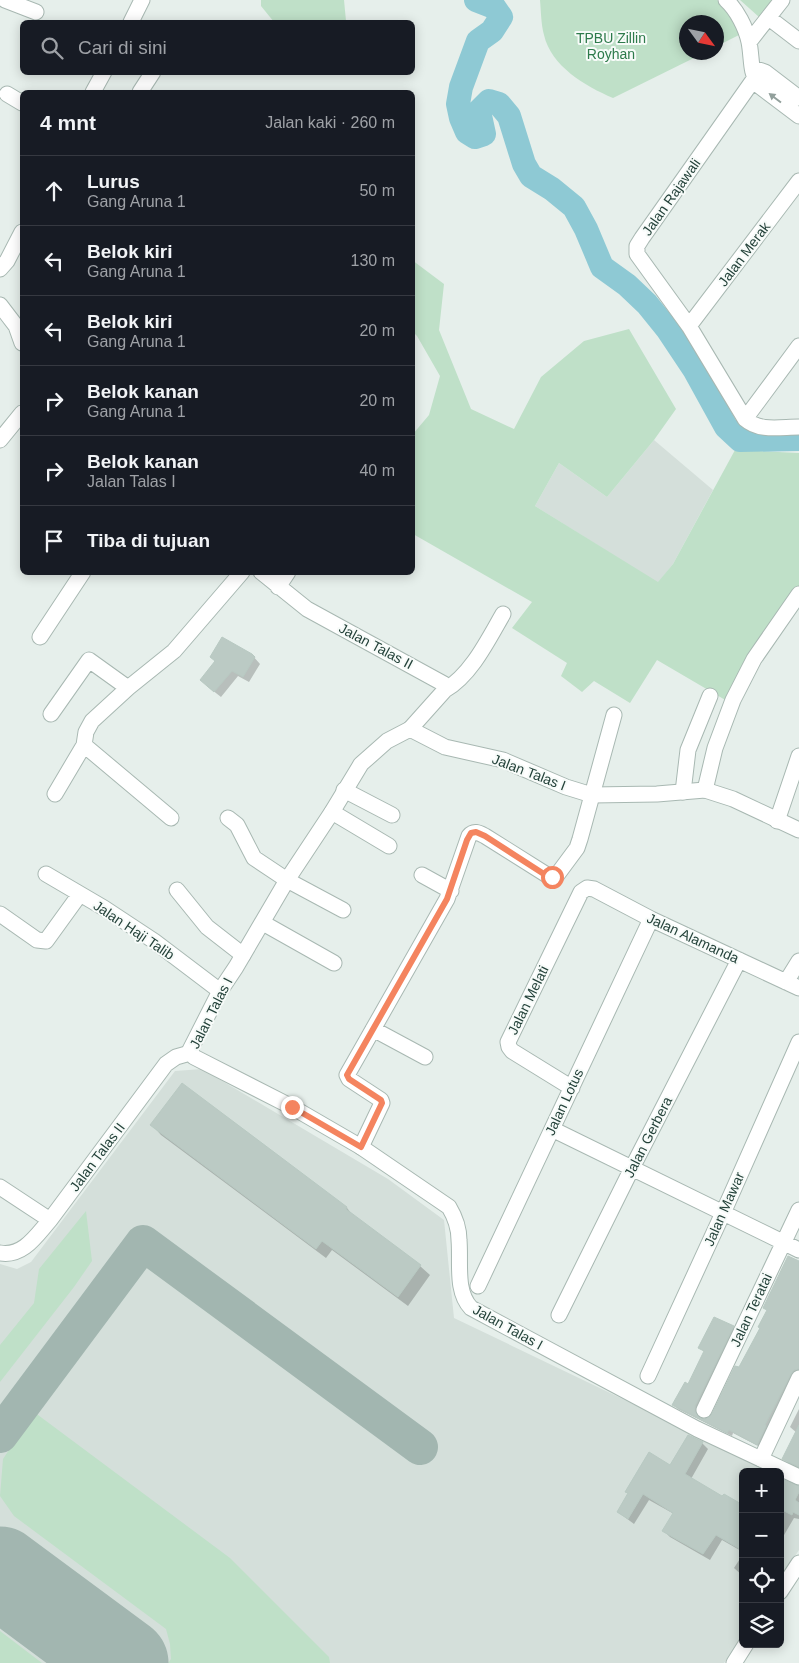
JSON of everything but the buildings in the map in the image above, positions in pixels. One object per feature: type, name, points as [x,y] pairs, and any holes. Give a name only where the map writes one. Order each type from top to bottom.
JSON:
[{"type":"street","points":[[5,0],[36,12]]},
{"type":"street","points":[[132,20],[142,0]]},
{"type":"street","points":[[726,0],[736,11],[749,42],[752,68],[758,85],[799,116]]},
{"type":"street","points":[[749,42],[782,0]]},
{"type":"street","points":[[769,18],[799,41]]},
{"type":"street","points":[[752,68],[765,72],[799,98]]},
{"type":"street","name":"Jalan Rajawali","points":[[745,419],[689,326],[637,254],[637,246],[752,68]]},
{"type":"street","points":[[94,90],[102,75]]},
{"type":"street","points":[[141,90],[151,75]]},
{"type":"street","points":[[7,94],[20,102]]},
{"type":"street","name":"Jalan Merak","points":[[689,326],[799,181]]},
{"type":"street","points":[[0,269],[7,261],[20,236]]},
{"type":"street","points":[[0,305],[16,326],[20,337]]},
{"type":"street","points":[[799,346],[745,419],[759,428],[799,427]]},
{"type":"street","points":[[0,440],[20,415]]},
{"type":"street","points":[[40,637],[81,575]]},
{"type":"street","points":[[55,794],[84,745],[89,726],[128,688],[174,651],[239,575]]},
{"type":"street","name":"Jalan Talas II","points":[[264,575],[307,609],[435,678],[444,684],[445,690]]},
{"type":"street","points":[[278,587],[286,575]]},
{"type":"street","points":[[705,790],[714,748],[733,700],[754,659],[797,602]]},
{"type":"street","points":[[410,729],[480,654],[503,614]]},
{"type":"street","points":[[51,714],[89,660],[128,688]]},
{"type":"street","points":[[683,792],[688,750],[710,696]]},
{"type":"street","points":[[361,1147],[382,1103],[381,1100],[349,1079],[347,1075],[443,908],[469,836],[471,833],[476,832],[547,876],[557,875],[577,848],[614,715]]},
{"type":"street","name":"Jalan Talas I","points":[[799,830],[776,821],[733,799],[705,790],[592,796],[503,760],[445,747],[410,729],[387,741],[361,764],[220,990],[191,1045],[190,1053],[194,1057],[292,1107],[361,1147],[449,1207],[455,1218],[459,1239],[462,1296],[471,1308],[697,1428],[799,1477]]},
{"type":"street","points":[[84,745],[171,818]]},
{"type":"street","points":[[776,821],[799,756]]},
{"type":"street","points":[[344,790],[392,816]]},
{"type":"street","points":[[332,812],[389,846]]},
{"type":"street","points":[[228,818],[237,825],[254,858],[287,880],[343,910]]},
{"type":"street","name":"Jalan Haji Talib","points":[[46,874],[104,908],[220,990]]},
{"type":"street","points":[[422,875],[450,891]]},
{"type":"street","name":"Jalan Alamanda","points":[[587,888],[594,889],[651,919],[793,985]]},
{"type":"street","name":"Jalan Melati","points":[[572,1088],[512,1051],[508,1047],[508,1042],[581,892],[587,888]]},
{"type":"street","points":[[177,890],[207,927],[243,955]]},
{"type":"street","points":[[0,914],[37,940],[46,941],[80,894]]},
{"type":"street","name":"Jalan Lotus","points":[[478,1286],[651,919]]},
{"type":"street","points":[[263,923],[334,963]]},
{"type":"street","name":"Jalan Gerbera","points":[[559,1315],[739,960]]},
{"type":"street","points":[[793,985],[799,961]]},
{"type":"street","points":[[373,1029],[425,1057]]},
{"type":"street","name":"Jalan Mawar","points":[[648,1376],[799,1042]]},
{"type":"street","name":"Jalan Talas II","points":[[0,1253],[9,1254],[19,1251],[30,1243],[50,1220],[166,1064],[176,1057],[190,1053]]},
{"type":"street","points":[[552,1129],[799,1250]]},
{"type":"street","points":[[0,1187],[50,1220]]},
{"type":"street","name":"Jalan Teratai","points":[[704,1410],[799,1210]]},
{"type":"street","points":[[761,1459],[799,1378]]},
{"type":"street","points":[[784,1587],[797,1571]]},
{"type":"street","points":[[734,1663],[743,1648]]},
{"type":"shaded area","points":[[654,440],[713,490],[673,564],[658,583],[535,506],[559,463],[607,497]]},
{"type":"shaded area","points":[[202,1069],[388,1179],[444,1220],[454,1318],[767,1468],[739,1468],[739,1642],[724,1663],[0,1663],[0,1264],[17,1269],[31,1262],[175,1071]]},
{"type":"shaded area","points":[[784,1476],[799,1483],[799,1550],[784,1573]]},
{"type":"green space","points":[[261,0],[344,0],[346,20],[272,20],[261,6]]},
{"type":"green space","name":"TPBU Zillin Royhan","points":[[540,0],[717,0],[732,15],[739,35],[724,42],[724,15],[679,15],[679,60],[690,60],[613,98],[581,81],[562,65],[548,46],[542,22]]},
{"type":"green space","points":[[740,0],[775,0],[759,17]]},
{"type":"green space","points":[[415,262],[444,284],[439,330],[471,409],[514,429],[541,377],[584,341],[629,329],[676,409],[654,440],[607,497],[559,463],[535,506],[658,582],[673,564],[735,450],[799,453],[799,586],[761,661],[727,701],[657,660],[630,703],[594,681],[582,692],[561,676],[567,663],[512,628],[532,602],[415,535],[415,432],[429,415],[440,376],[415,334]]},
{"type":"green space","points":[[86,1211],[92,1261],[0,1382],[0,1345],[34,1303],[39,1269]]},
{"type":"green space","points":[[34,1412],[230,1558],[329,1657],[330,1663],[168,1663],[171,1659],[166,1629],[14,1516],[0,1496],[3,1459]]},
{"type":"green space","points":[[0,1631],[42,1663],[0,1663]]},
{"type":"waterway","points":[[476,0],[494,7],[501,17],[492,31],[478,41],[461,87],[458,104],[467,132],[475,137],[484,134],[479,111],[489,101],[499,104],[509,116],[524,164],[531,176],[552,189],[574,207],[586,229],[602,267],[627,285],[647,304],[668,330],[694,369],[726,427],[740,440],[799,439]]},
{"type":"taxiway","points":[[0,1435],[143,1243],[420,1447]]},
{"type":"runway","points":[[0,1572],[123,1663]]},
{"type":"route","points":[[292,1107],[361,1147],[382,1103],[381,1100],[349,1079],[347,1075],[447,899],[471,833],[476,832],[485,836],[547,876],[552,877]]}]
